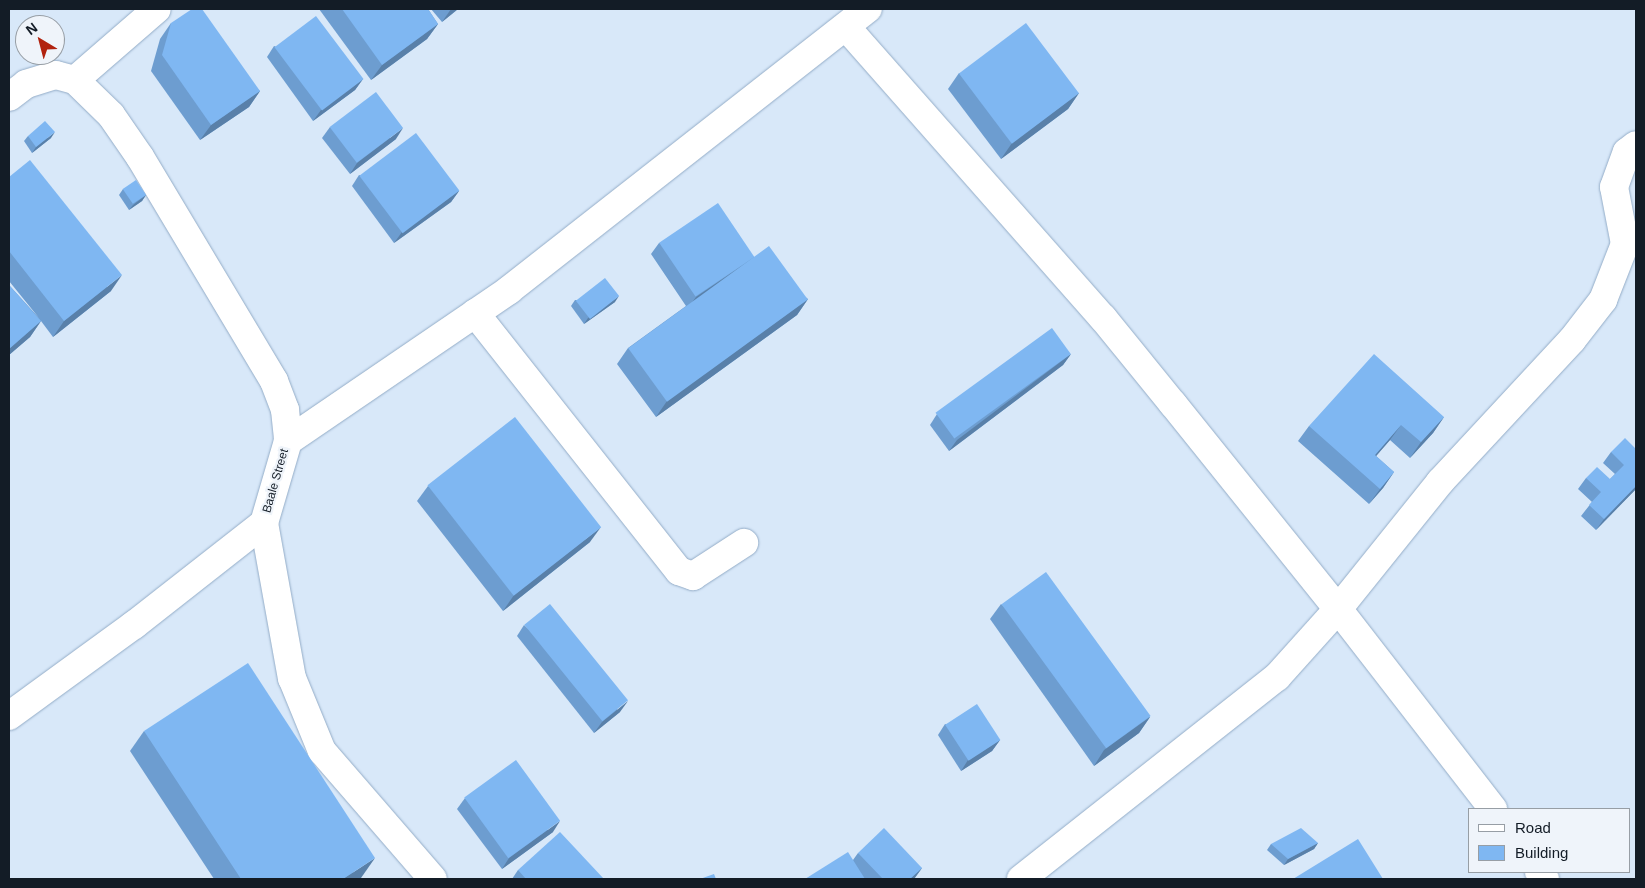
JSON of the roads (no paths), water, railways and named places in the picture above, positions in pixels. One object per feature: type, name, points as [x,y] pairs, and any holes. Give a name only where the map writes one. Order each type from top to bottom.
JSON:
[{"type":"street","points":[[9,98],[26,84],[56,76],[74,80],[157,9]]},
{"type":"street","points":[[288,441],[509,290],[847,28],[868,9]]},
{"type":"street","points":[[847,28],[1103,318],[1338,609],[1492,808]]},
{"type":"street","name":"Baale Street","points":[[74,80],[110,115],[140,157],[274,381],[285,410],[288,441],[264,523],[292,678],[322,751],[433,879]]},
{"type":"street","points":[[1021,879],[1277,677],[1338,609],[1440,482],[1572,340],[1603,300],[1625,244],[1614,187],[1627,152],[1636,145]]},
{"type":"street","points":[[475,313],[679,571],[693,576],[744,543]]},
{"type":"street","points":[[9,716],[134,625],[264,523]]}]
